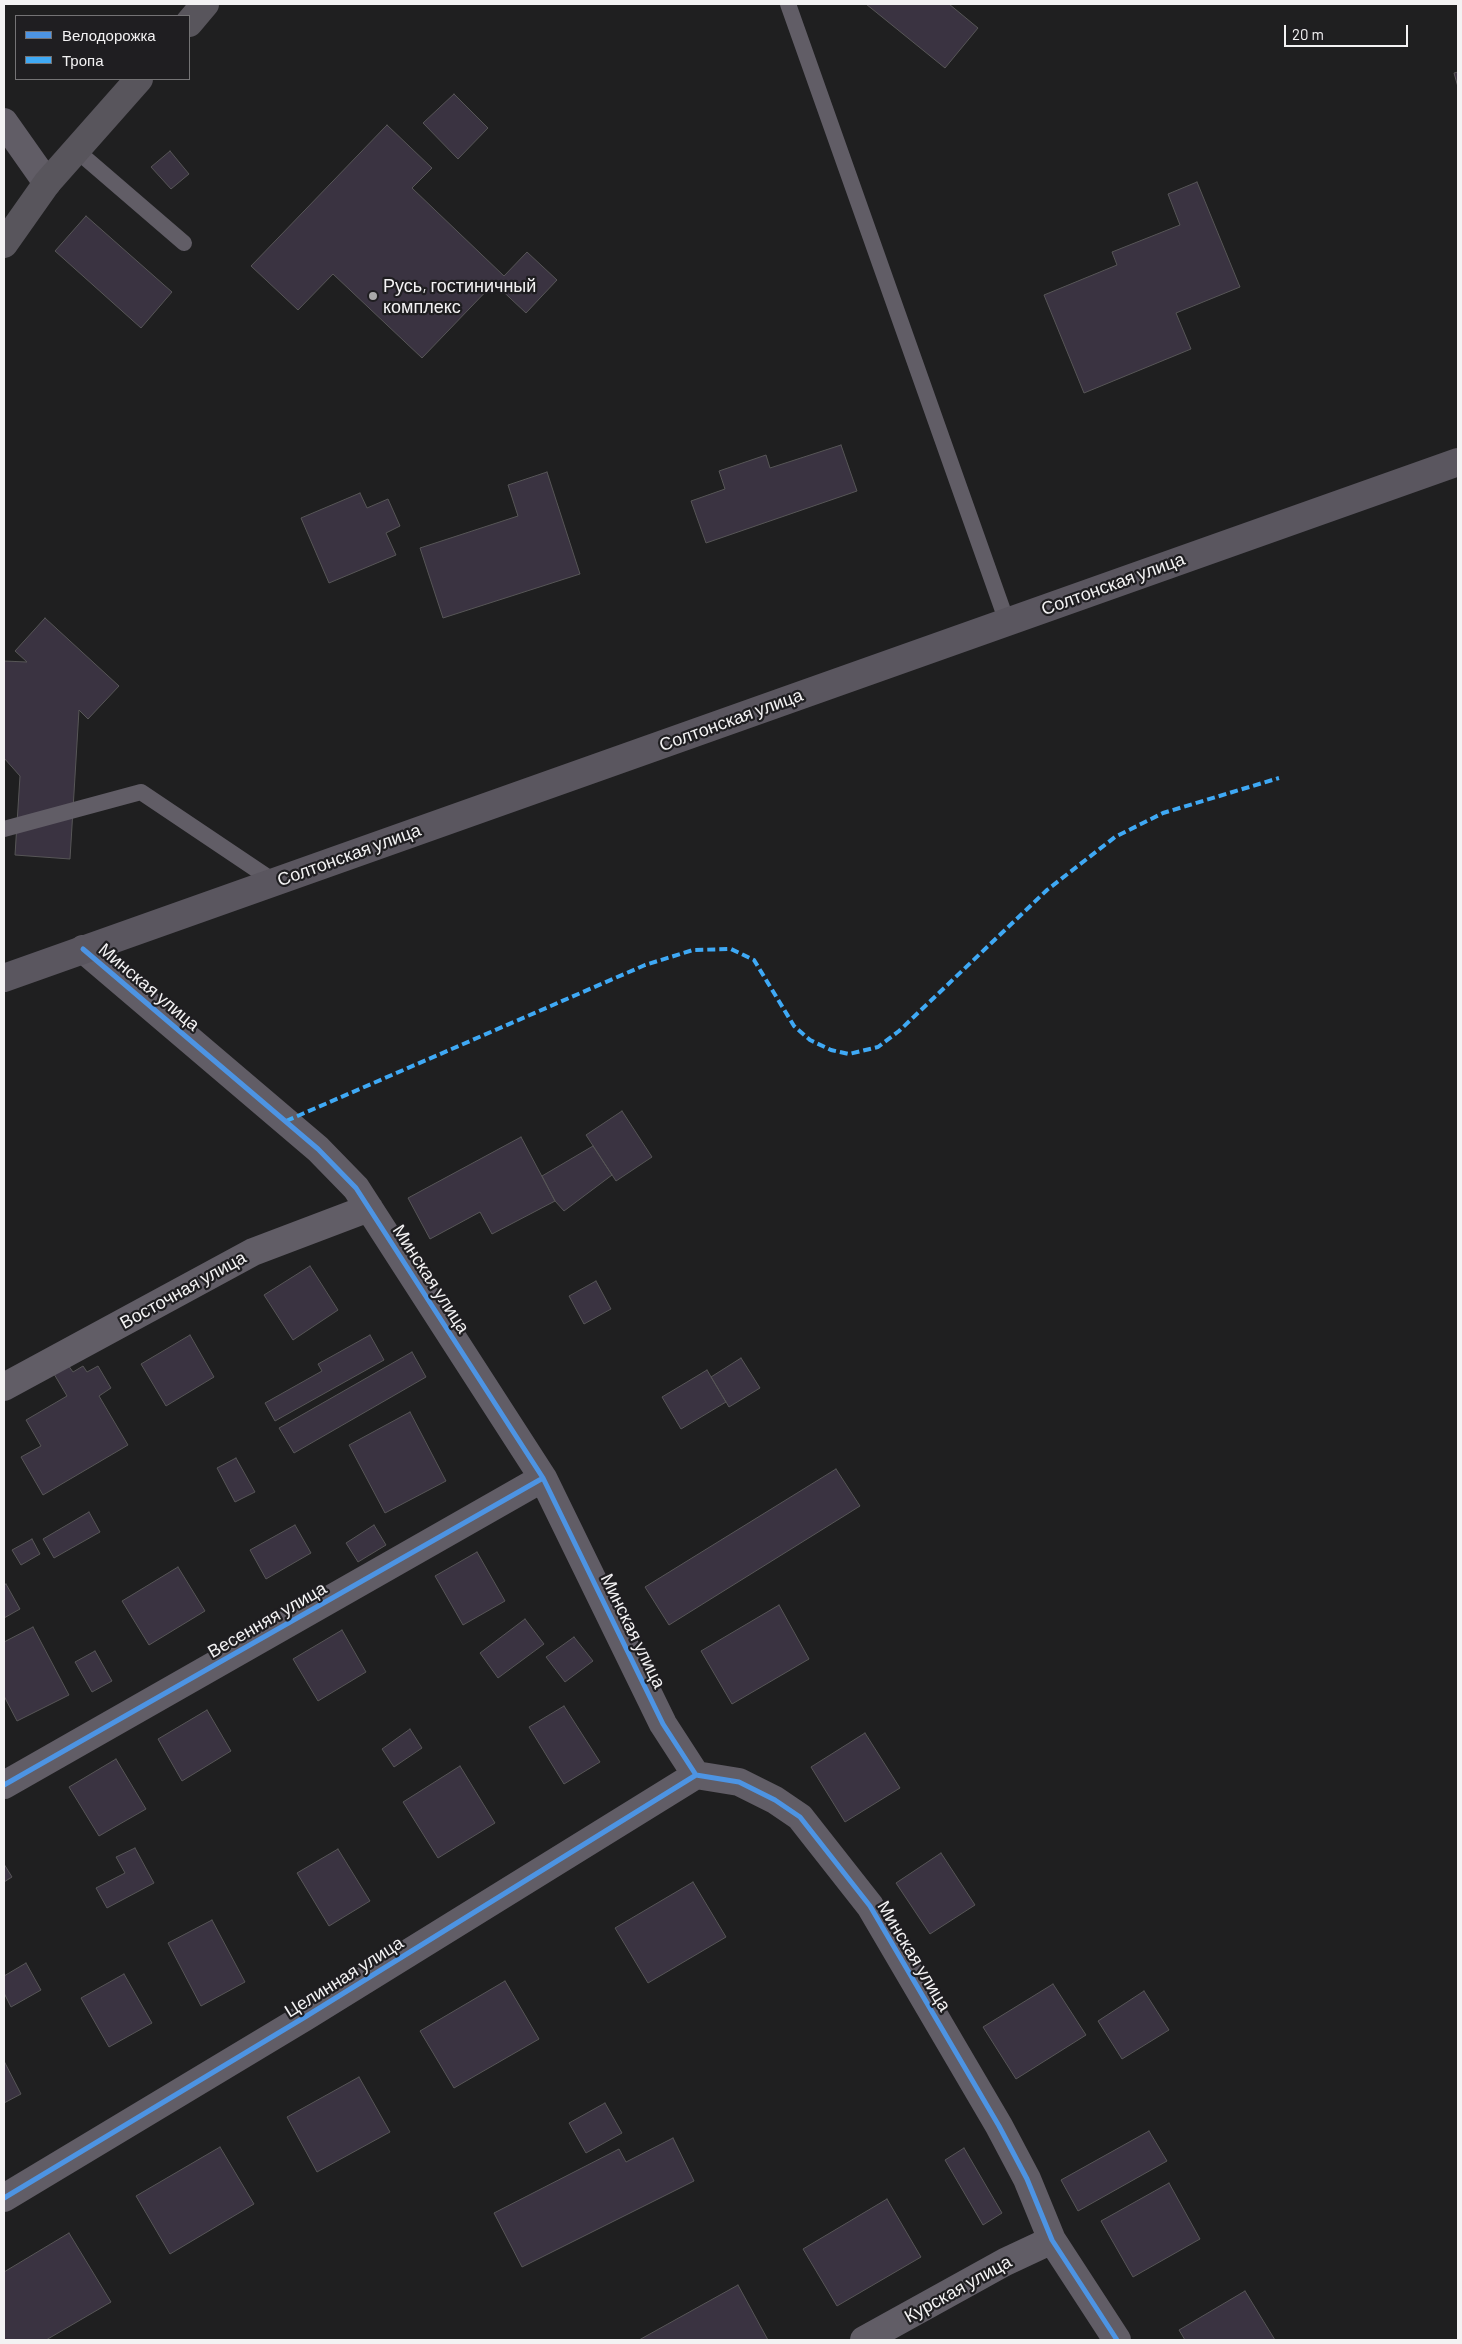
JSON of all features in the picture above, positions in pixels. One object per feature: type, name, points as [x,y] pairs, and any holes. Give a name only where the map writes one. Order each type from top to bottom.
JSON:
[{"type":"main road","points":[[190,21],[205,4]]},
{"type":"main road","points":[[4,244],[47,183],[138,80]]},
{"type":"main road","name":"Солтонская улица","points":[[4,978],[1458,462]]},
{"type":"street","points":[[4,122],[47,183]]},
{"type":"street","name":"Минская улица","points":[[83,950],[318,1148],[356,1188],[543,1478],[663,1724],[696,1775],[739,1782],[774,1800],[800,1817],[870,1906],[999,2126],[1027,2180],[1052,2240],[1117,2340]]},
{"type":"street","name":"Восточная улица","points":[[4,1387],[253,1252],[369,1208]]},
{"type":"street","name":"Весенняя улица","points":[[4,1785],[543,1478]]},
{"type":"street","name":"Целинная улица","points":[[4,2198],[296,2022],[696,1775]]},
{"type":"street","name":"Курская улица","points":[[864,2340],[1005,2262],[1052,2240]]},
{"type":"lane","points":[[788,4],[1006,622]]},
{"type":"lane","points":[[76,150],[184,243]]},
{"type":"lane","points":[[4,829],[141,792],[275,882]]},
{"type":"building","points":[[866,4],[949,4],[978,28],[945,68]]},
{"type":"building","points":[[1458,72],[1458,87],[1454,73]]},
{"type":"building","points":[[454,94],[488,128],[458,159],[423,123]]},
{"type":"building","points":[[387,125],[432,168],[412,188],[504,276],[527,252],[557,280],[526,313],[494,283],[422,358],[333,274],[298,310],[251,266]]},
{"type":"building","points":[[170,151],[189,174],[171,189],[151,167]]},
{"type":"building","points":[[1197,182],[1240,287],[1176,313],[1191,349],[1084,393],[1044,295],[1117,265],[1112,252],[1180,225],[1168,194]]},
{"type":"building","points":[[86,216],[172,292],[141,328],[55,251]]},
{"type":"building","points":[[841,445],[857,491],[706,543],[691,501],[725,489],[719,471],[766,455],[770,468]]},
{"type":"building","points":[[547,472],[580,574],[443,618],[420,548],[518,516],[508,485]]},
{"type":"building","points":[[360,493],[367,508],[388,499],[400,526],[386,533],[396,555],[329,583],[301,518]]},
{"type":"building","points":[[45,618],[119,686],[88,719],[79,710],[70,859],[15,855],[20,776],[4,758],[4,661],[27,662],[15,651]]},
{"type":"building","points":[[622,1111],[652,1157],[616,1181],[586,1135]]},
{"type":"building","points":[[521,1137],[555,1201],[492,1234],[480,1212],[430,1239],[408,1198]]},
{"type":"building","points":[[593,1146],[612,1175],[564,1211],[555,1201],[542,1176]]},
{"type":"building","points":[[310,1266],[338,1310],[293,1340],[264,1295]]},
{"type":"building","points":[[596,1281],[611,1309],[584,1324],[569,1296]]},
{"type":"building","points":[[190,1335],[214,1377],[166,1406],[141,1364]]},
{"type":"building","points":[[370,1335],[384,1360],[275,1421],[265,1403],[322,1371],[318,1364]]},
{"type":"building","points":[[412,1352],[426,1377],[294,1453],[279,1428]]},
{"type":"building","points":[[741,1358],[760,1388],[729,1407],[711,1377]]},
{"type":"building","points":[[68,1365],[73,1372],[83,1366],[87,1372],[98,1366],[111,1388],[99,1396],[128,1445],[43,1495],[21,1457],[41,1446],[26,1420],[67,1396],[54,1374]]},
{"type":"building","points":[[707,1370],[726,1402],[681,1429],[662,1397]]},
{"type":"building","points":[[410,1412],[446,1481],[385,1513],[349,1445]]},
{"type":"building","points":[[236,1458],[255,1492],[235,1502],[217,1468]]},
{"type":"building","points":[[836,1469],[860,1506],[669,1625],[645,1587]]},
{"type":"building","points":[[89,1512],[100,1532],[54,1558],[43,1539]]},
{"type":"building","points":[[295,1525],[311,1553],[266,1579],[250,1550]]},
{"type":"building","points":[[374,1525],[386,1545],[358,1562],[346,1543]]},
{"type":"building","points":[[32,1539],[40,1554],[21,1565],[12,1550]]},
{"type":"building","points":[[477,1552],[505,1601],[463,1625],[435,1576]]},
{"type":"building","points":[[178,1567],[205,1611],[149,1645],[122,1601]]},
{"type":"building","points":[[6,1584],[20,1609],[4,1618],[4,1585]]},
{"type":"building","points":[[779,1605],[809,1659],[732,1704],[701,1651]]},
{"type":"building","points":[[525,1619],[544,1644],[498,1678],[480,1653]]},
{"type":"building","points":[[33,1627],[69,1695],[17,1721],[4,1696],[4,1642]]},
{"type":"building","points":[[342,1630],[366,1672],[318,1701],[293,1659]]},
{"type":"building","points":[[574,1637],[593,1661],[565,1682],[546,1657]]},
{"type":"building","points":[[95,1651],[112,1681],[92,1692],[75,1662]]},
{"type":"building","points":[[564,1706],[600,1762],[564,1784],[529,1727]]},
{"type":"building","points":[[207,1710],[231,1751],[182,1781],[158,1739]]},
{"type":"building","points":[[410,1729],[422,1748],[394,1767],[382,1749]]},
{"type":"building","points":[[865,1733],[900,1788],[845,1822],[811,1767]]},
{"type":"building","points":[[116,1759],[146,1809],[99,1836],[69,1787]]},
{"type":"building","points":[[460,1766],[495,1823],[438,1858],[403,1802]]},
{"type":"building","points":[[135,1848],[154,1883],[107,1908],[96,1888],[125,1873],[116,1857]]},
{"type":"building","points":[[338,1849],[370,1901],[329,1926],[297,1873]]},
{"type":"building","points":[[941,1853],[975,1905],[930,1934],[896,1883]]},
{"type":"building","points":[[4,1864],[12,1877],[4,1882]]},
{"type":"building","points":[[693,1882],[726,1937],[648,1983],[615,1928]]},
{"type":"building","points":[[212,1920],[245,1982],[201,2006],[168,1943]]},
{"type":"building","points":[[26,1963],[41,1990],[11,2007],[4,1993],[4,1976]]},
{"type":"building","points":[[124,1974],[152,2023],[109,2047],[81,1998]]},
{"type":"building","points":[[505,1981],[539,2039],[454,2088],[420,2031]]},
{"type":"building","points":[[1053,1984],[1086,2035],[1016,2079],[983,2027]]},
{"type":"building","points":[[1144,1991],[1169,2030],[1122,2059],[1098,2021]]},
{"type":"building","points":[[4,2061],[21,2094],[4,2103]]},
{"type":"building","points":[[359,2077],[390,2132],[317,2172],[287,2117]]},
{"type":"building","points":[[605,2103],[622,2133],[586,2153],[569,2123]]},
{"type":"building","points":[[1149,2131],[1167,2161],[1078,2211],[1061,2180]]},
{"type":"building","points":[[673,2138],[694,2181],[522,2267],[494,2213],[619,2149],[626,2162]]},
{"type":"building","points":[[220,2147],[254,2204],[170,2254],[136,2196]]},
{"type":"building","points":[[964,2148],[1002,2213],[983,2225],[945,2160]]},
{"type":"building","points":[[1169,2183],[1200,2239],[1133,2277],[1101,2221]]},
{"type":"building","points":[[887,2199],[921,2257],[837,2306],[803,2249]]},
{"type":"building","points":[[69,2233],[111,2302],[46,2340],[4,2340],[4,2272]]},
{"type":"building","points":[[738,2285],[768,2340],[639,2340]]},
{"type":"building","points":[[1245,2291],[1275,2340],[1185,2340],[1179,2330]]},
{"type":"marked path","points":[[286,1121],[645,965],[693,950],[731,949],[754,960],[794,1026],[810,1040],[831,1050],[849,1054],[878,1047],[899,1031],[1047,890],[1115,837],[1163,813],[1279,778]]},
{"type":"cycle path","points":[[83,949],[318,1149],[356,1188],[543,1478],[663,1724],[696,1775],[739,1782],[775,1800],[800,1817],[870,1906],[999,2126],[1027,2179],[1052,2240],[1117,2340]]},
{"type":"cycle path","points":[[4,1785],[543,1478]]},
{"type":"cycle path","points":[[4,2198],[305,2017],[696,1775]]},
{"type":"place","name":"Русь, гостиничный комплекс","points":[[373,296]]}]
